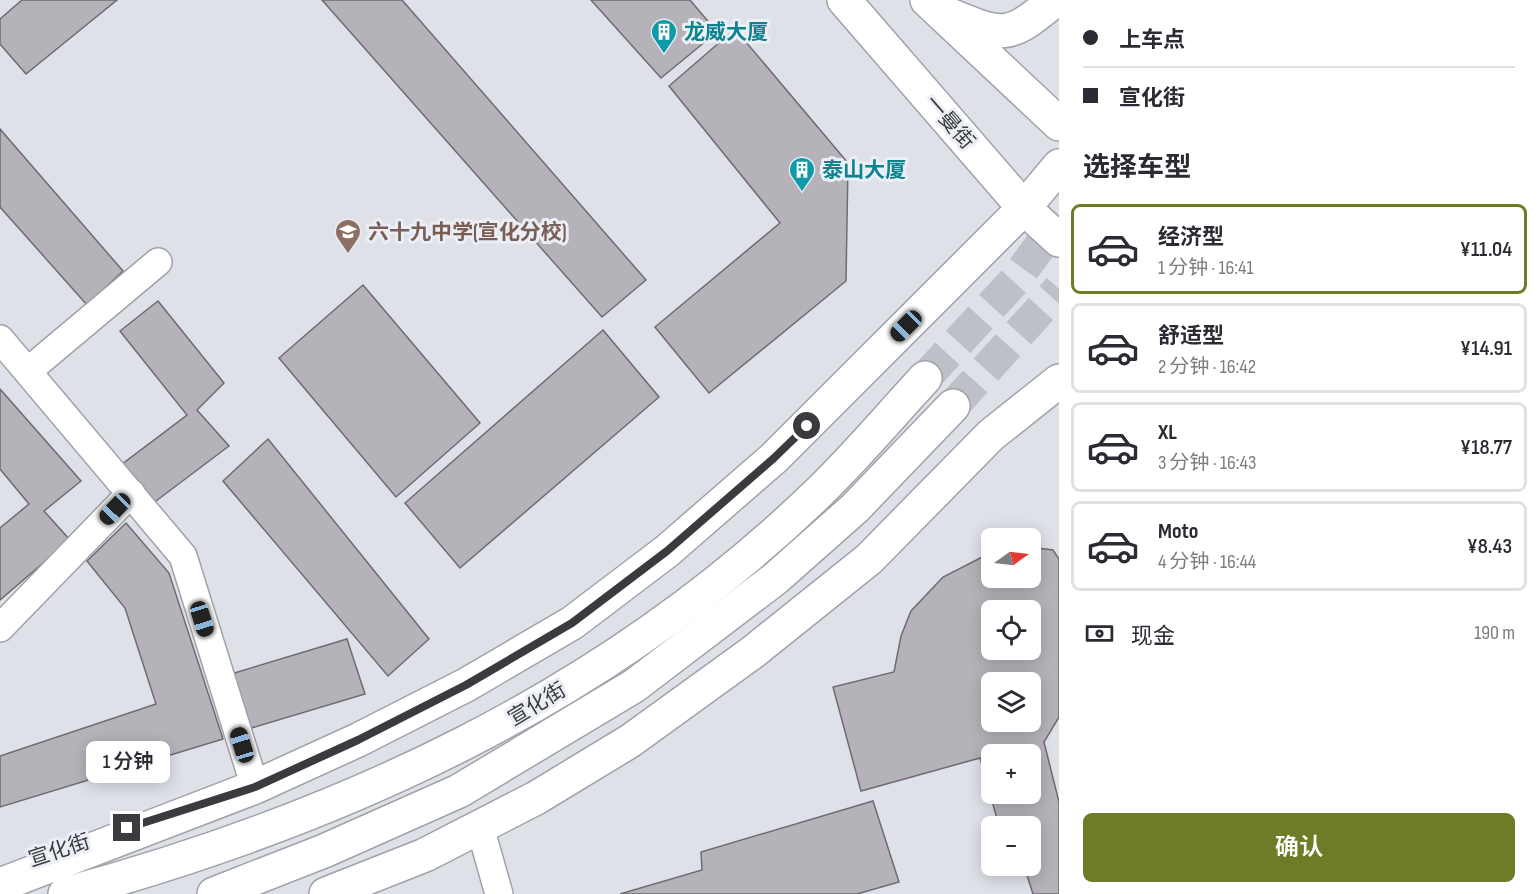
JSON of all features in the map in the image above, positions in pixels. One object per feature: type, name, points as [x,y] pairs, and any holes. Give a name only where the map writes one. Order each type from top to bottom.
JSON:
[{"type":"main road","name":"一曼街","points":[[844,0],[1024,208],[1059,240]]},
{"type":"main road","points":[[931,4],[980,28],[1004,32],[1027,23],[1055,0]]},
{"type":"main road","points":[[931,4],[1059,124]]},
{"type":"main road","points":[[0,885],[255,787],[358,740],[466,685],[572,623],[667,551],[774,458],[1024,208],[1059,166]]},
{"type":"main road","name":"宣化街","points":[[65,894],[142,873],[263,831],[402,774],[496,729],[605,664],[704,592],[813,498],[926,378]]},
{"type":"main road","points":[[326,894],[425,855],[536,798],[630,741],[753,652],[869,559],[991,435],[1059,381]]},
{"type":"main road","points":[[214,894],[324,851],[459,791],[634,686],[776,578],[855,508],[953,406]]},
{"type":"main road","name":"宣化街","points":[[0,868],[255,787]]},
{"type":"street","points":[[28,371],[158,262]]},
{"type":"street","points":[[0,339],[183,556],[255,787]]},
{"type":"street","points":[[0,628],[131,493]]},
{"type":"street","points":[[480,827],[499,894]]},
{"type":"building","points":[[22,0],[117,0],[26,74],[0,44],[0,19]]},
{"type":"building","points":[[322,0],[402,0],[646,280],[602,317]]},
{"type":"building","name":"龙威大厦","points":[[591,0],[690,0],[717,32],[661,78]]},
{"type":"building","name":"泰山大厦","points":[[735,29],[848,163],[846,281],[709,393],[655,327],[780,223],[669,86]]},
{"type":"building","points":[[0,129],[123,271],[87,305],[0,207]]},
{"type":"building","points":[[363,285],[480,423],[396,497],[279,358]]},
{"type":"building","points":[[158,301],[224,383],[197,410],[229,446],[152,504],[121,465],[187,415],[120,331]]},
{"type":"building","points":[[603,330],[659,397],[460,568],[405,503]]},
{"type":"building","points":[[0,389],[81,481],[44,511],[70,540],[0,600],[0,528],[29,504],[0,469]]},
{"type":"building","points":[[268,439],[429,639],[388,676],[223,481]]},
{"type":"building","points":[[126,523],[169,573],[223,739],[0,807],[0,756],[156,704],[125,608],[87,561]]},
{"type":"building","points":[[1041,548],[1053,550],[1059,559],[1059,717],[1044,742],[1059,802],[1059,894],[1033,894],[1027,876],[1041,876],[1041,816],[996,816],[993,804],[1041,804],[1041,744],[981,744],[981,762],[980,758],[861,791],[833,687],[894,672],[901,636],[911,611],[943,577],[981,558],[981,588],[1041,588]]},
{"type":"building","points":[[347,639],[365,694],[248,729],[231,674]]},
{"type":"building","points":[[873,801],[899,882],[857,894],[620,894],[702,870],[701,852]]},
{"type":"tunnel","points":[[925,378],[1016,279],[1059,220]]},
{"type":"tunnel","points":[[953,406],[1059,289]]},
{"type":"place","name":"龙威大厦","points":[[664,55]]},
{"type":"place","name":"泰山大厦","points":[[802,193]]},
{"type":"place","name":"六十九中学(宣化分校)","points":[[348,255]]},
{"type":"route","points":[[127,828],[255,787],[358,740],[466,685],[572,623],[667,551],[774,458],[807,426]]}]
